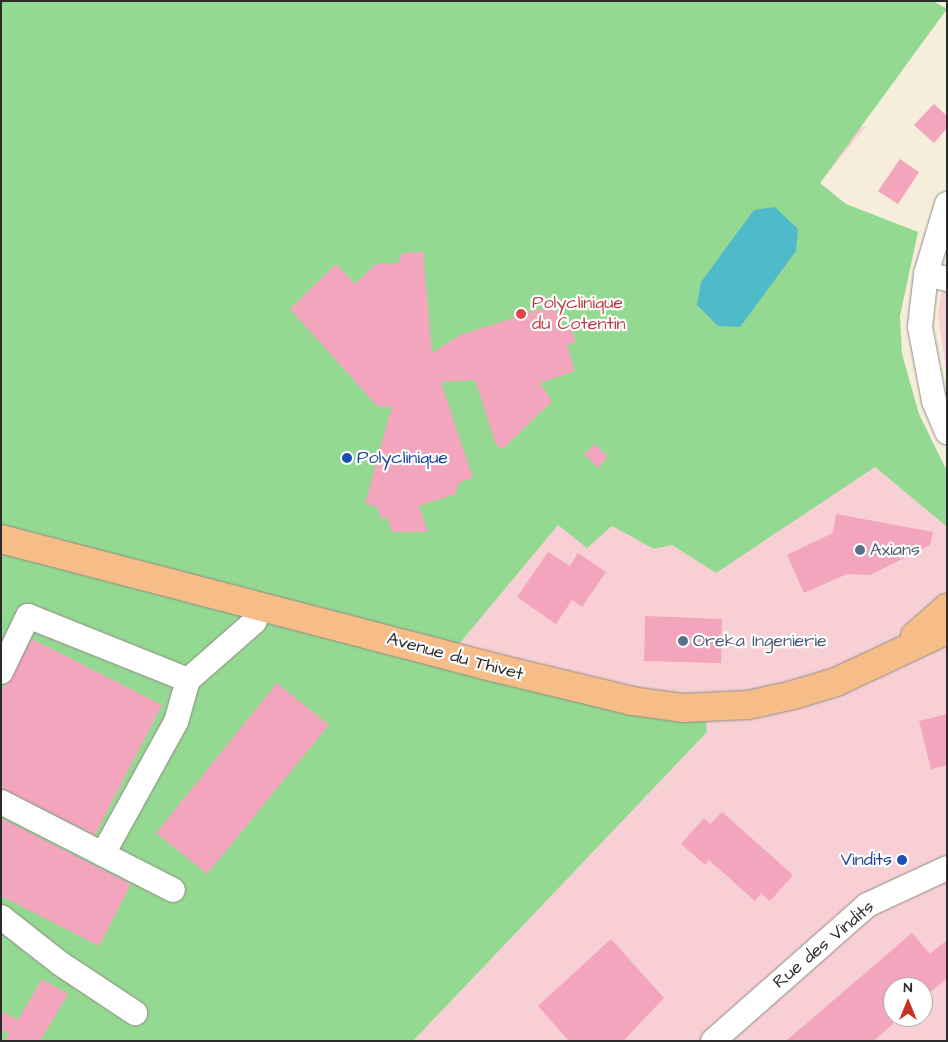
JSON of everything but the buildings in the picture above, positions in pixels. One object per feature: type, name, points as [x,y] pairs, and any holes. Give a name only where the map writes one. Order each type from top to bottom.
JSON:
[{"type":"main road","name":"Avenue du Thivet","points":[[1,539],[570,686],[683,708],[748,705],[793,695],[836,682],[906,647],[947,630]]},
{"type":"main road","name":"Avenue du Thivet","points":[[906,647],[947,608]]},
{"type":"street","points":[[947,204],[937,277],[920,327],[931,392],[947,432]]},
{"type":"street","points":[[103,854],[176,722],[188,680],[254,622],[263,606]]},
{"type":"street","points":[[1,672],[28,616],[188,680]]},
{"type":"street","points":[[1,802],[173,890]]},
{"type":"street","name":"Rue des Vindits","points":[[713,1041],[867,905],[947,868]]},
{"type":"street","points":[[1,917],[61,964],[135,1014]]},
{"type":"shaded area","points":[[866,126],[820,183],[846,204],[589,545],[612,526],[654,549],[672,545],[716,573],[875,467],[946,526],[947,1041],[413,1041],[707,732],[450,656],[470,631],[283,301]]},
{"type":"shaded area","points":[[947,260],[947,378],[938,313]]},
{"type":"green space","points":[[1,1],[933,1],[947,9],[820,183],[846,204],[918,232],[900,316],[902,354],[919,414],[947,471],[946,526],[875,467],[716,573],[672,545],[654,549],[612,526],[587,548],[558,525],[450,655],[705,708],[707,732],[413,1041],[1,1041]]},
{"type":"water","points":[[775,207],[798,229],[796,251],[740,327],[718,326],[697,305],[701,282],[754,210]]},
{"type":"place","name":"Polyclinique du Cotentin","points":[[521,314]]},
{"type":"place","name":"Polyclinique","points":[[347,458]]},
{"type":"place","name":"Axians","points":[[860,550]]},
{"type":"place","name":"Oreka Ingenierie","points":[[683,641]]},
{"type":"place","name":"Vindits","points":[[902,860]]}]
